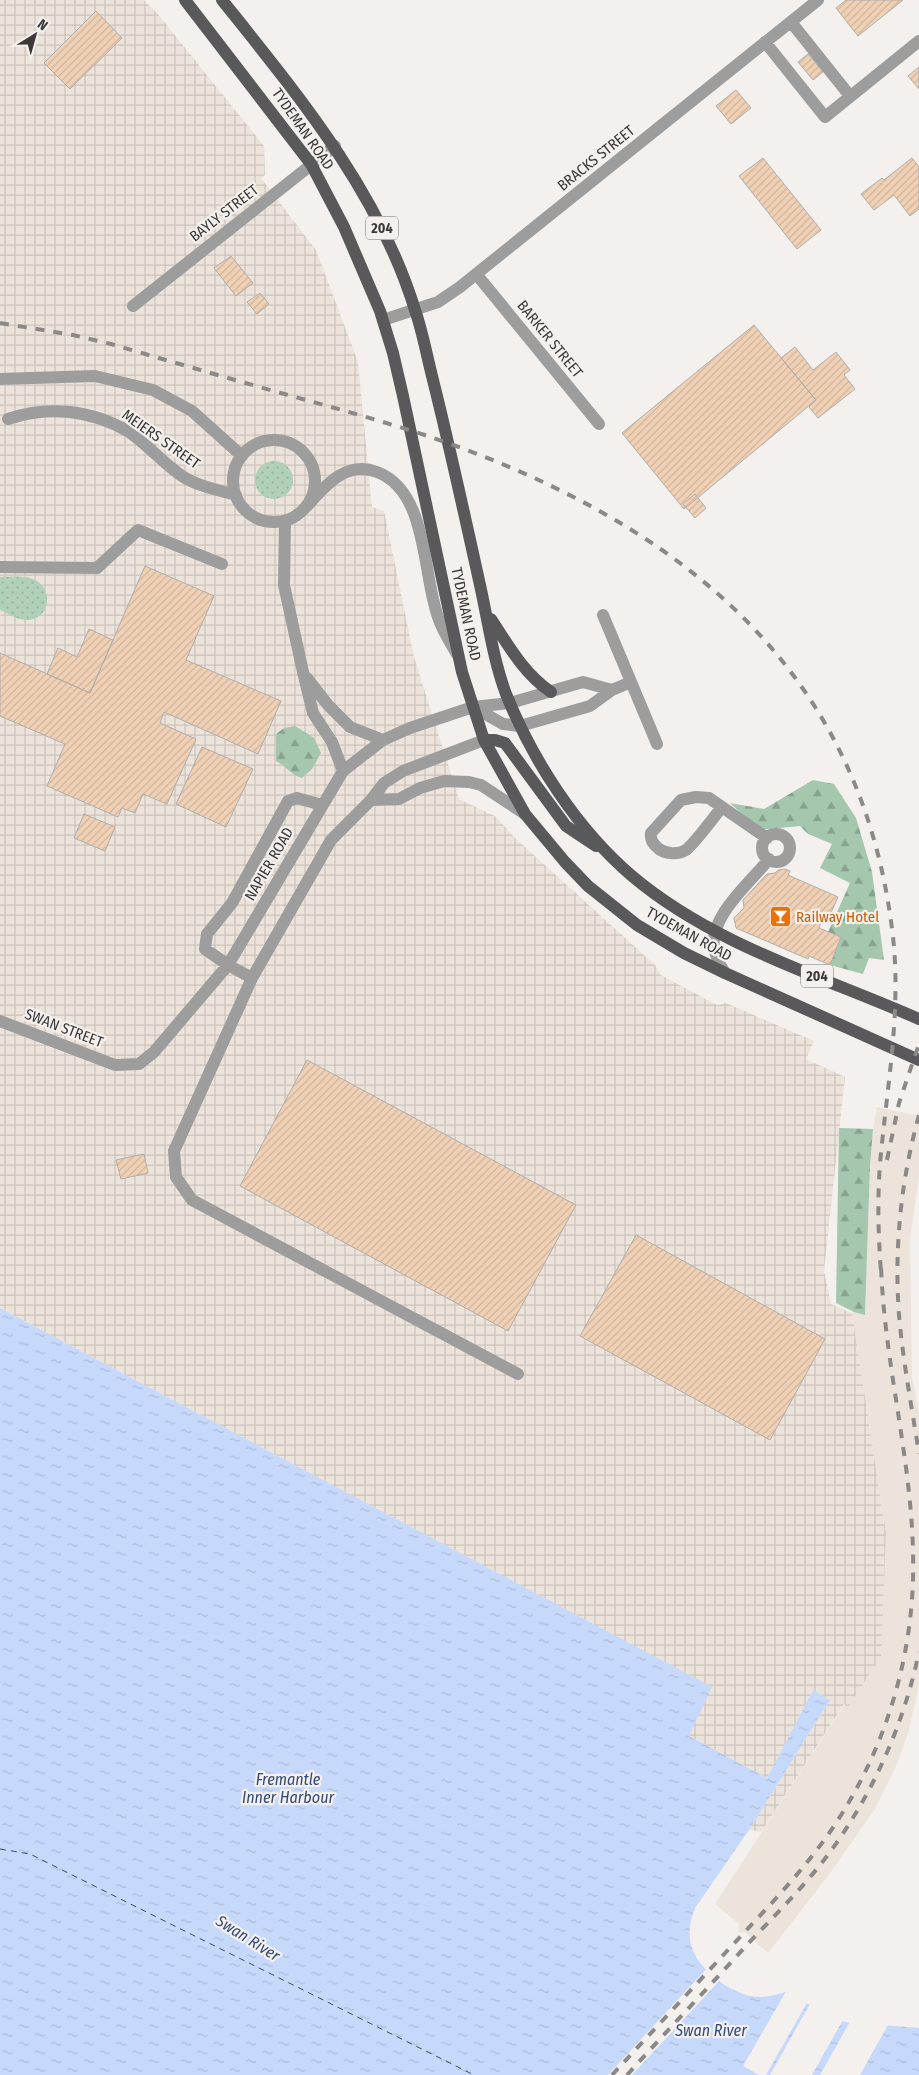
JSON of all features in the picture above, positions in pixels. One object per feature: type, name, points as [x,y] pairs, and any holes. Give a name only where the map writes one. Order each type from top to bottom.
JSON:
[{"type":"main road","name":"TYDEMAN ROAD","points":[[185,0],[311,164],[344,227],[383,320],[403,396],[457,654],[484,740],[524,814],[565,862],[611,905],[645,929],[684,953],[724,973],[919,1060]]},
{"type":"main road","name":"TYDEMAN ROAD","points":[[222,0],[275,66],[335,146],[388,238],[415,310],[448,443],[500,674],[520,726],[563,798],[585,827],[611,856],[631,875],[670,906],[715,932],[752,950],[919,1019]]},
{"type":"main road","points":[[486,610],[515,656],[537,682],[551,692]]},
{"type":"main road","points":[[484,740],[495,740],[505,743],[566,826],[611,856]]},
{"type":"street","name":"BRACKS STREET","points":[[383,320],[438,302],[476,275],[818,0]]},
{"type":"street","points":[[791,22],[850,96]]},
{"type":"street","points":[[765,42],[824,116],[919,42]]},
{"type":"street","name":"BAYLY STREET","points":[[133,306],[335,146]]},
{"type":"street","name":"BARKER STREET","points":[[476,275],[599,424]]},
{"type":"street","points":[[0,379],[95,376],[153,390],[192,411],[242,456]]},
{"type":"street","name":"MEIERS STREET","points":[[8,419],[24,413],[79,412],[105,420],[128,432],[182,476],[195,483],[236,495]]},
{"type":"street","points":[[307,506],[314,493],[314,472],[309,459],[299,449],[279,441],[265,442],[252,447],[242,456],[236,466],[234,478],[236,495],[244,508],[256,517],[270,522],[285,521],[295,516],[307,506],[325,485],[334,478],[354,470],[373,470],[393,481],[401,490],[417,523],[438,617],[457,654]]},
{"type":"street","points":[[285,521],[284,585],[303,672],[313,713],[332,742],[343,771]]},
{"type":"street","points":[[0,567],[96,568],[138,530],[222,564]]},
{"type":"street","points":[[603,616],[657,744]]},
{"type":"street","points":[[303,672],[328,705],[350,727],[382,740]]},
{"type":"street","name":"NAPIER ROAD","points":[[115,1065],[138,1064],[154,1052],[228,965],[343,771],[382,740],[410,728],[473,707],[510,703],[583,682],[612,690]]},
{"type":"street","points":[[473,707],[503,724],[520,726],[590,706],[612,690],[631,682]]},
{"type":"street","points":[[484,740],[403,771],[384,784],[331,840],[252,978],[174,1151],[176,1177],[192,1200],[518,1374]]},
{"type":"street","points":[[370,800],[399,799],[420,788],[444,781],[469,782],[480,785],[524,814]]},
{"type":"street","points":[[722,807],[686,850],[674,854],[662,851],[653,844],[650,838],[651,833],[681,800],[696,796],[709,798],[767,838]]},
{"type":"street","points":[[252,978],[228,965],[205,949],[207,934],[232,903],[288,801],[297,798],[322,805]]},
{"type":"street","points":[[775,834],[784,837],[790,848],[785,859],[777,862],[769,860],[763,849],[767,838],[775,834]]},
{"type":"street","points":[[724,973],[714,947],[715,932],[731,903],[769,860]]},
{"type":"street","name":"SWAN STREET","points":[[0,1021],[115,1065]]},
{"type":"shaded area","points":[[0,0],[144,0],[157,13],[264,146],[265,175],[261,178],[316,250],[358,362],[372,507],[384,511],[414,657],[459,799],[495,816],[514,837],[655,965],[661,975],[717,1005],[726,1003],[814,1041],[806,1059],[845,1077],[824,1271],[831,1304],[852,1313],[886,1533],[881,1657],[848,1707],[844,1704],[761,1832],[749,1830],[830,1700],[813,1690],[767,1778],[689,1736],[711,1687],[0,1308]]},
{"type":"shaded area","points":[[877,1107],[919,1116],[919,1175],[910,1239],[912,1378],[919,1412],[919,1685],[909,1730],[897,1764],[875,1809],[828,1876],[768,1953],[743,1931],[740,1933],[738,1930],[739,1924],[715,1904],[844,1705],[849,1706],[886,1533],[852,1313],[865,1314],[870,1166]]},
{"type":"green space","points":[[274,461],[287,467],[293,480],[287,493],[274,499],[261,493],[255,480],[261,467]]},
{"type":"green space","points":[[0,577],[27,577],[41,584],[47,596],[47,602],[42,614],[36,618],[25,620],[0,610]]},
{"type":"green space","points":[[295,726],[314,738],[321,753],[312,769],[302,778],[276,761],[276,734],[284,728]]},
{"type":"green space","points":[[813,780],[834,784],[856,818],[872,872],[884,960],[869,958],[863,974],[830,965],[841,937],[828,932],[850,883],[820,868],[832,844],[808,834],[800,826],[759,830],[730,803],[764,809]]},
{"type":"green space","points":[[839,1128],[873,1129],[865,1315],[836,1303]]},
{"type":"water","name":"Fremantle Inner Harbour","points":[[0,1308],[712,1687],[689,1736],[767,1778],[813,1690],[830,1700],[749,1830],[695,1908],[690,1930],[692,1949],[702,1966],[719,1981],[740,1993],[763,1997],[800,1986],[806,2003],[845,2022],[919,2028],[919,2075],[0,2075]]},
{"type":"pier","points":[[707,1968],[721,1979],[632,2075],[608,2075]]},
{"type":"pier","points":[[801,1984],[808,2001],[766,2075],[759,2075],[743,2066],[788,1988]]},
{"type":"pier","points":[[811,2002],[844,2018],[812,2075],[770,2075]]},
{"type":"pier","points":[[851,2020],[889,2023],[860,2075],[820,2075]]},
{"type":"building","points":[[846,0],[903,0],[858,36],[836,8]]},
{"type":"building","points":[[96,11],[122,38],[70,89],[44,63]]},
{"type":"building","points":[[808,54],[823,72],[813,80],[798,62]]},
{"type":"building","points":[[919,67],[919,89],[908,76]]},
{"type":"building","points":[[736,90],[751,108],[731,124],[716,106]]},
{"type":"building","points":[[763,158],[821,230],[797,249],[739,176]]},
{"type":"building","points":[[912,158],[919,167],[919,209],[910,216],[894,195],[874,210],[861,194],[882,178],[884,180]]},
{"type":"building","points":[[231,256],[253,283],[236,296],[214,268]]},
{"type":"building","points":[[260,293],[269,304],[257,314],[247,302]]},
{"type":"building","points":[[754,325],[816,400],[684,509],[622,433]]},
{"type":"building","points":[[795,347],[813,370],[836,352],[850,370],[844,375],[855,389],[818,418],[809,407],[816,400],[781,358]]},
{"type":"building","points":[[695,494],[706,508],[695,518],[683,504]]},
{"type":"building","points":[[145,566],[214,596],[186,660],[281,701],[258,754],[164,712],[160,723],[196,739],[167,804],[143,794],[135,813],[122,808],[118,817],[47,786],[65,744],[0,716],[0,653],[90,693]]},
{"type":"building","points":[[89,629],[113,640],[90,693],[47,674],[58,648],[77,657]]},
{"type":"building","points":[[202,747],[253,769],[226,827],[176,804]]},
{"type":"building","points":[[84,814],[115,827],[105,851],[74,838]]},
{"type":"building","name":"Railway Hotel","points":[[785,869],[790,871],[788,875],[838,897],[830,915],[825,913],[819,928],[841,937],[830,965],[809,956],[808,959],[736,928],[734,918],[744,908],[743,900],[767,874]]},
{"type":"building","points":[[307,1060],[576,1205],[508,1331],[240,1186]]},
{"type":"building","points":[[144,1154],[148,1173],[121,1179],[116,1160]]},
{"type":"building","points":[[636,1235],[825,1339],[770,1440],[580,1336]]},
{"type":"ferry route","points":[[0,1849],[30,1854],[474,2075]]},
{"type":"railway","points":[[0,323],[73,335],[111,344],[387,423],[467,450],[550,485],[627,527],[695,575],[755,630],[806,693],[847,765],[876,846],[893,937],[895,964],[895,1018],[879,1183],[881,1272]]},
{"type":"railway","points":[[887,1160],[899,1103],[919,1044]]},
{"type":"railway","points":[[919,1115],[903,1189],[897,1264],[899,1315],[905,1368],[919,1454]]},
{"type":"railway","points":[[612,2075],[782,1892],[808,1861],[832,1829],[851,1798],[883,1732],[903,1661],[913,1589],[913,1552],[908,1480],[887,1337],[881,1265]]},
{"type":"railway","points":[[627,2075],[790,1899],[833,1848],[862,1802],[886,1755],[905,1704],[919,1652]]},
{"type":"place","name":"Railway Hotel","points":[[780,917]]},
{"type":"water label","name":"Swan River","points":[[248,1938]]},
{"type":"water label","name":"Swan River","points":[[711,2030]]}]
